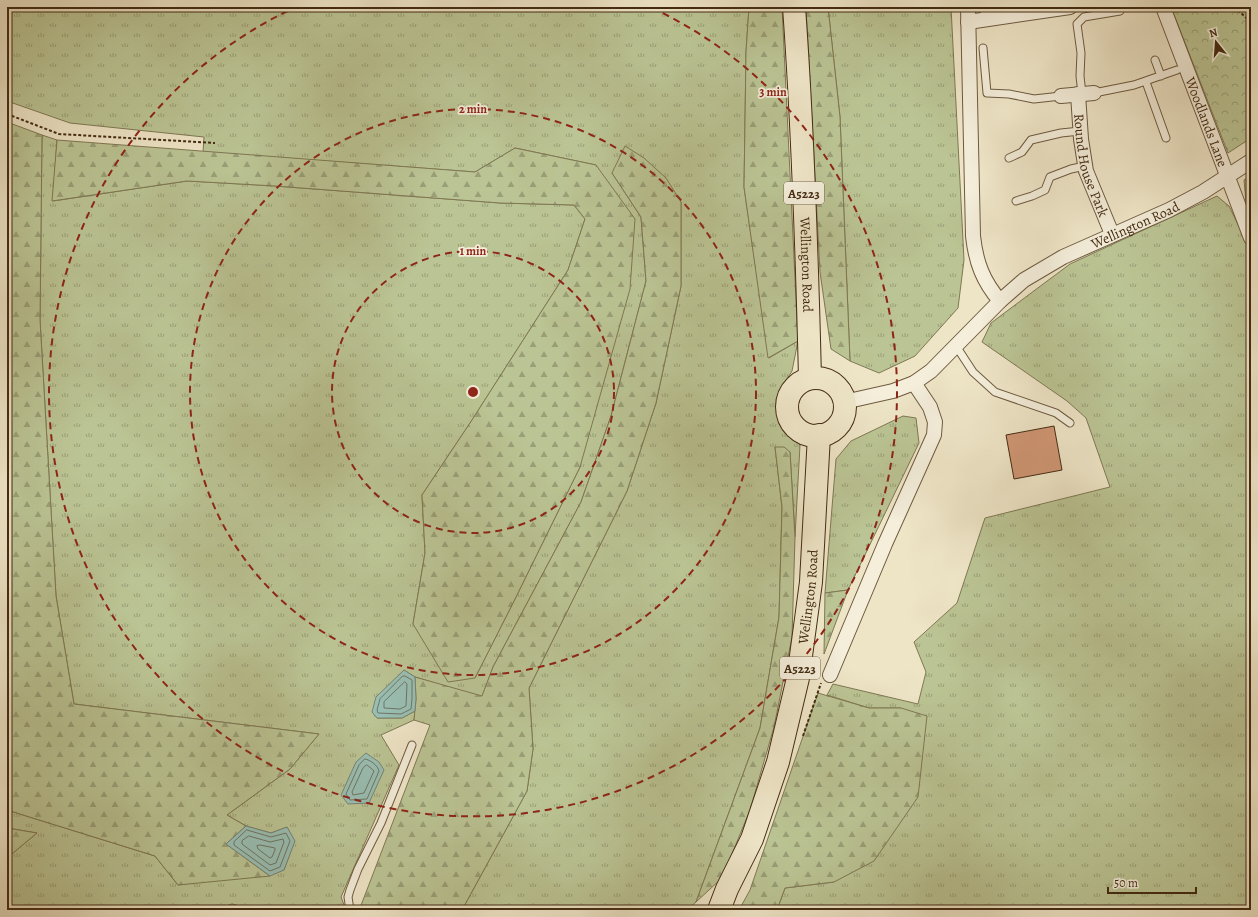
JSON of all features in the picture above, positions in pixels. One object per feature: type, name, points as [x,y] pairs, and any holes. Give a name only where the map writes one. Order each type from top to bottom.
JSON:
[{"type":"main road","name":"Wellington Road","points":[[794,7],[805,203],[810,378]]},
{"type":"main road","points":[[810,378],[819,378],[832,383],[841,393],[844,402],[844,411],[841,420],[836,427],[820,435],[810,435],[801,431],[793,425],[788,416],[788,397],[793,388],[810,378]]},
{"type":"main road","name":"Wellington Road","points":[[719,910],[727,889],[752,839],[778,762],[798,678],[811,582],[820,435]]},
{"type":"main road","name":"Wellington Road","points":[[711,910],[727,889]]},
{"type":"street","points":[[968,7],[975,255],[985,280],[1000,301]]},
{"type":"street","points":[[968,22],[984,13],[1070,7]]},
{"type":"street","name":"Woodlands Lane","points":[[1163,7],[1251,238]]},
{"type":"street","name":"Round House Park","points":[[1061,96],[1085,94],[1080,131],[1085,166],[1090,184],[1112,234]]},
{"type":"street","name":"Wellington Road","points":[[844,402],[893,391],[914,383],[931,371],[1000,301],[1024,280],[1063,257],[1169,210],[1203,192],[1251,161]]},
{"type":"street","points":[[830,675],[885,544],[934,435],[935,422],[930,407],[914,383]]},
{"type":"lane","points":[[1120,11],[1084,17],[1077,24],[1081,53],[1080,76],[1085,94],[1146,82],[1176,70]]},
{"type":"lane","points":[[983,48],[987,93],[1009,94],[1034,99],[1061,96]]},
{"type":"lane","points":[[1155,60],[1161,76]]},
{"type":"lane","points":[[1146,82],[1166,138]]},
{"type":"lane","points":[[1009,158],[1022,152],[1031,140],[1061,133],[1080,131]]},
{"type":"lane","points":[[1016,201],[1045,190],[1050,177],[1072,168],[1085,166]]},
{"type":"lane","points":[[956,346],[973,372],[995,392],[1056,413],[1070,423]]},
{"type":"lane","points":[[350,910],[348,897],[350,890],[358,869],[381,823],[412,745]]},
{"type":"path","points":[[1234,7],[1251,22]]},
{"type":"path","points":[[7,114],[59,134],[216,143]]},
{"type":"green space","points":[[7,7],[749,7],[746,52],[744,187],[769,358],[798,341],[792,371],[779,392],[777,415],[789,434],[800,445],[795,537],[790,452],[775,447],[782,507],[779,617],[760,728],[696,902],[687,910],[462,910],[527,791],[533,749],[529,688],[627,491],[656,403],[681,286],[681,202],[612,173],[641,217],[646,281],[611,416],[581,502],[493,667],[482,697],[415,677],[404,670],[377,718],[402,718],[415,711],[414,720],[381,735],[399,765],[341,897],[346,910],[254,910],[232,904],[215,910],[7,910],[7,858],[37,833],[7,828],[7,810],[155,856],[178,885],[284,870],[294,841],[287,827],[271,833],[246,826],[227,815],[290,769],[319,734],[74,704],[56,596],[40,320],[42,135],[57,140],[53,201],[187,181],[500,203],[574,205],[585,219],[568,270],[422,495],[425,553],[413,624],[475,678],[580,467],[596,165],[515,148],[475,172],[203,152],[204,137],[70,123],[7,101]]},
{"type":"green space","points":[[749,7],[782,7],[798,341],[768,358],[744,187],[746,52]]},
{"type":"green space","points":[[806,7],[828,7],[840,117],[850,361],[831,349],[820,272]]},
{"type":"green space","points":[[828,7],[951,7],[964,260],[958,308],[915,356],[879,373],[850,361],[840,117]]},
{"type":"green space","points":[[1171,7],[1251,7],[1251,138],[1228,153]]},
{"type":"green space","points":[[7,122],[42,135],[40,320],[56,596],[74,704],[319,734],[290,769],[227,815],[246,826],[226,844],[270,876],[178,885],[155,856],[7,810]]},
{"type":"green space","points":[[57,140],[475,172],[515,148],[596,165],[635,219],[630,289],[580,467],[475,678],[448,682],[413,624],[425,553],[422,495],[568,270],[585,219],[574,205],[500,203],[187,181],[52,201]]},
{"type":"green space","points":[[625,146],[644,158],[666,178],[681,202],[681,286],[656,403],[627,491],[529,688],[533,749],[527,791],[462,910],[363,910],[360,908],[430,725],[414,720],[416,699],[415,677],[482,696],[493,667],[581,502],[611,416],[646,281],[641,217],[612,173]]},
{"type":"green space","points":[[1251,176],[1251,203],[1246,202],[1244,180]]},
{"type":"green space","points":[[1217,196],[1229,206],[1251,251],[1251,910],[777,910],[785,888],[834,882],[901,708],[869,708],[827,695],[833,684],[918,704],[926,672],[914,642],[957,603],[985,518],[1110,487],[1086,418],[1067,401],[982,342],[991,323],[1070,264]]},
{"type":"green space","points":[[903,416],[916,418],[919,443],[848,590],[825,593],[836,459],[851,441]]},
{"type":"green space","points":[[775,447],[784,447],[790,452],[795,537],[792,637],[774,727],[750,810],[722,878],[696,902],[760,728],[779,617],[782,507]]},
{"type":"green space","points":[[848,590],[824,654],[825,593]]},
{"type":"green space","points":[[818,693],[869,708],[901,708],[927,716],[918,797],[874,861],[834,882],[785,888],[777,910],[739,910],[750,890]]},
{"type":"green space","points":[[7,828],[37,833],[7,858]]},
{"type":"green space","points":[[232,904],[254,910],[215,910]]},
{"type":"water","points":[[404,670],[415,677],[415,711],[402,718],[377,718],[372,712],[376,697]]},
{"type":"water","points":[[366,753],[379,762],[384,770],[369,803],[348,804],[341,795],[356,762]]},
{"type":"water","points":[[246,826],[271,833],[287,827],[295,841],[284,870],[270,876],[226,844]]},
{"type":"building","points":[[1054,426],[1062,470],[1014,479],[1006,435]]}]
